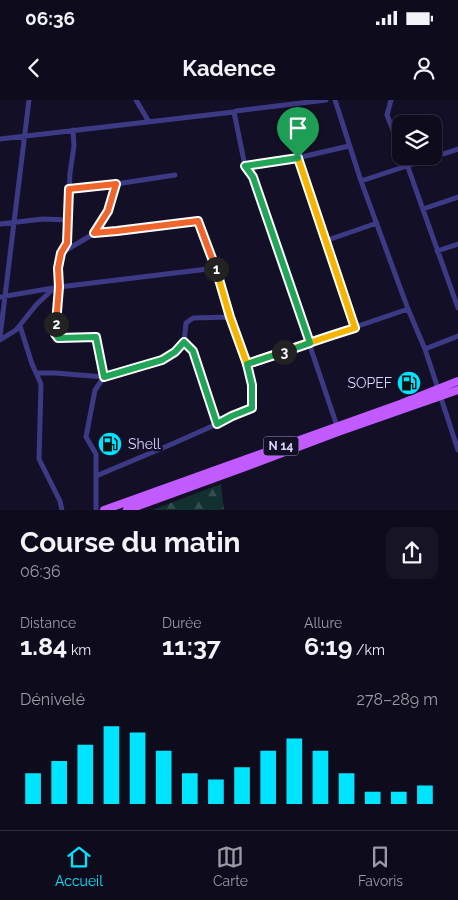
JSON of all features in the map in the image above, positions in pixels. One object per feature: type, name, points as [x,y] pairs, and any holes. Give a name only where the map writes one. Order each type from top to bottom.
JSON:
[{"type":"main road","name":"N 14","points":[[127,510],[338,432],[439,392],[458,381]]},
{"type":"main road","name":"N 14","points":[[104,510],[400,404],[439,392],[458,390]]},
{"type":"street","points":[[0,339],[3,296],[15,222],[29,100]]},
{"type":"street","points":[[136,100],[149,122]]},
{"type":"street","points":[[0,139],[326,100]]},
{"type":"street","points":[[335,100],[361,181],[408,309],[425,349],[458,450]]},
{"type":"street","points":[[391,100],[387,115],[392,128]]},
{"type":"street","points":[[234,112],[245,166],[253,177],[337,426]]},
{"type":"street","points":[[74,130],[67,243],[61,253],[58,268],[55,334],[58,338],[96,337],[104,377],[94,390],[86,437],[96,454],[96,510]]},
{"type":"street","points":[[245,166],[298,158],[349,146]]},
{"type":"street","points":[[442,153],[458,148]]},
{"type":"street","points":[[298,158],[355,328]]},
{"type":"street","points":[[361,181],[407,165],[437,251],[455,289],[458,308]]},
{"type":"street","points":[[69,189],[175,175]]},
{"type":"street","points":[[94,233],[108,211],[116,184]]},
{"type":"street","points":[[423,209],[458,197]]},
{"type":"street","points":[[0,224],[68,220]]},
{"type":"street","points":[[61,253],[94,233],[198,221],[216,268],[252,385],[252,408],[96,476]]},
{"type":"street","points":[[325,241],[377,224]]},
{"type":"street","points":[[437,251],[458,244]]},
{"type":"street","points":[[3,296],[216,268]]},
{"type":"street","points":[[0,339],[16,330],[36,305],[56,288]]},
{"type":"street","points":[[247,364],[408,309]]},
{"type":"street","points":[[36,373],[104,377],[162,360],[175,352],[184,342],[186,323],[193,318],[230,317]]},
{"type":"street","points":[[20,326],[32,364],[41,384],[40,459],[60,501],[62,510]]},
{"type":"street","points":[[425,349],[458,336]]},
{"type":"street","points":[[184,342],[193,351],[217,424]]},
{"type":"green space","points":[[221,484],[224,510],[152,510]]},
{"type":"place","name":"SOPEF","points":[[409,383]]},
{"type":"place","name":"Shell","points":[[110,444]]},
{"type":"route","points":[[298,158],[245,166],[253,177],[310,343],[247,364],[252,385],[252,408],[217,424],[193,351],[184,342],[175,352],[162,360],[104,377],[96,337],[58,338],[55,334],[59,287],[58,268],[61,253],[67,243],[69,189],[116,184],[108,211],[94,233],[198,221],[216,268],[230,317],[247,364],[310,343],[323,338],[355,328],[298,158]]}]
